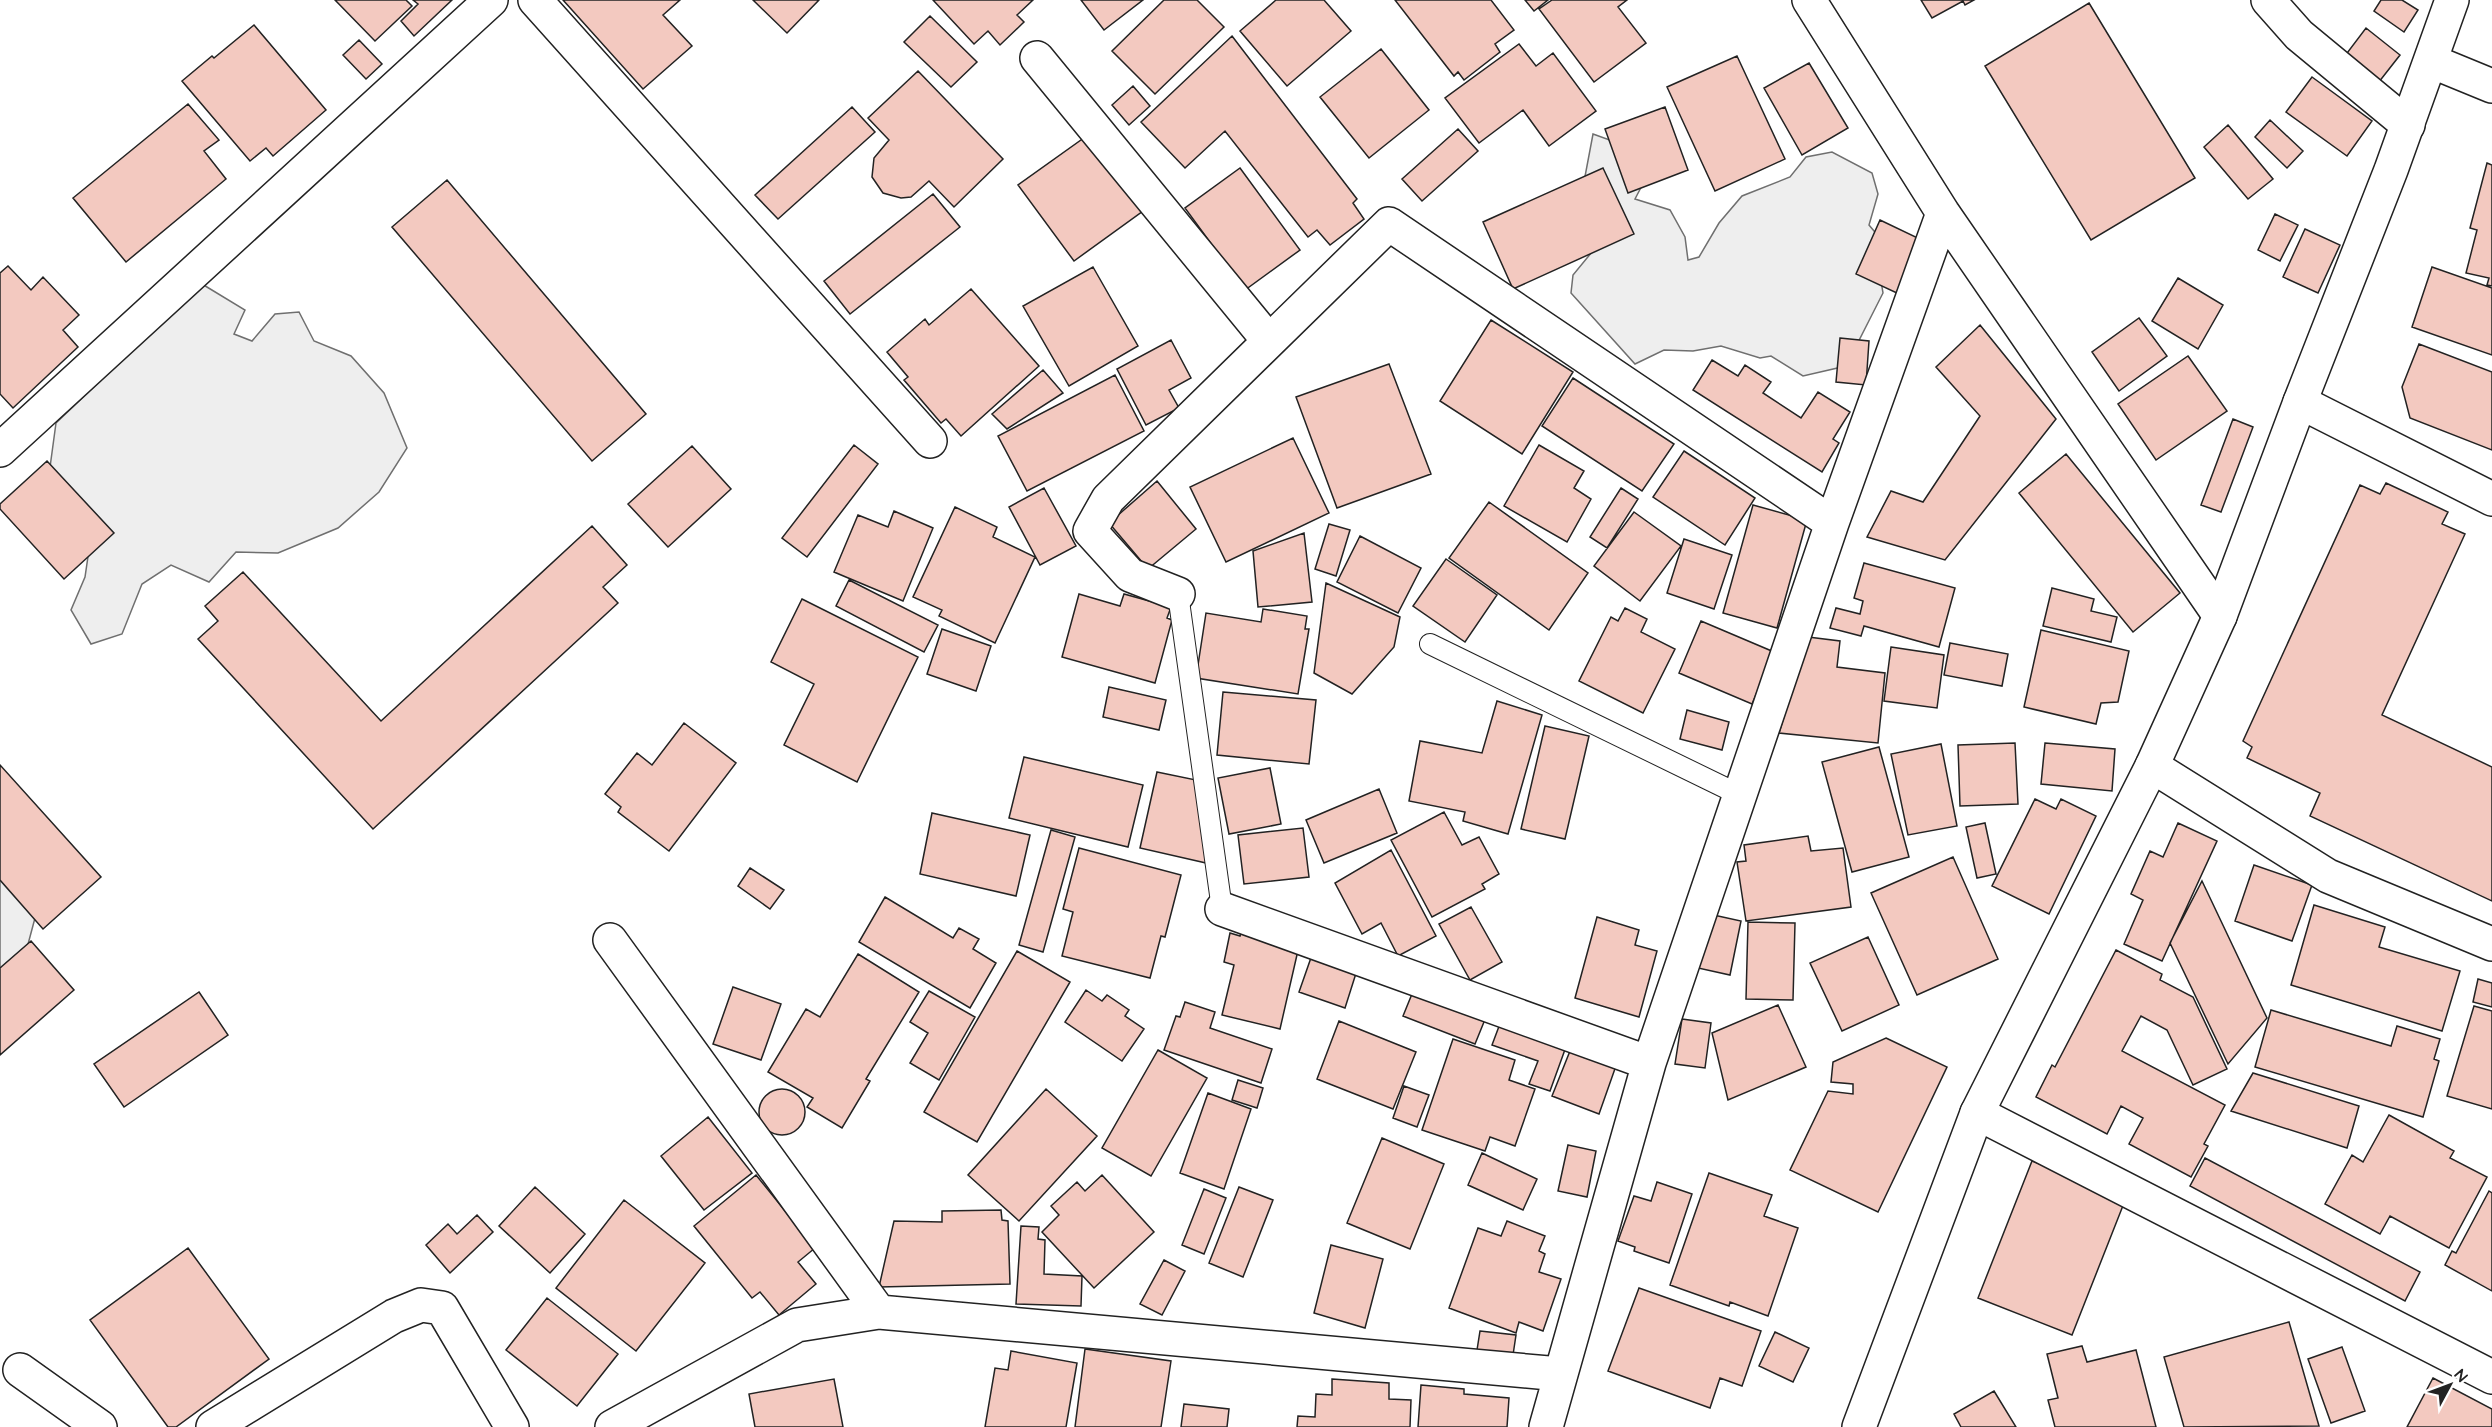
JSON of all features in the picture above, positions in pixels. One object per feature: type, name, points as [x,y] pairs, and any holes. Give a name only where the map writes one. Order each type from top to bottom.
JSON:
[{"type":"street","points":[[0,450],[491,0]]},
{"type":"street","points":[[535,0],[930,441]]},
{"type":"street","points":[[1809,0],[1943,213],[2220,616]]},
{"type":"street","points":[[2268,0],[2299,35],[2408,125]]},
{"type":"street","points":[[1859,1427],[1977,1113],[2152,766],[2220,616],[2300,402],[2408,125],[2452,0]]},
{"type":"street","points":[[1037,58],[1269,341]]},
{"type":"street","points":[[2431,61],[2492,86]]},
{"type":"street","points":[[1546,1427],[1649,1063],[1832,524],[1943,213]]},
{"type":"street","points":[[1178,594],[1130,575],[1090,531],[1107,499],[1389,224],[1832,524]]},
{"type":"street","points":[[2300,402],[2492,499]]},
{"type":"street","points":[[2152,766],[2328,876],[2492,944]]},
{"type":"street","points":[[1222,909],[1649,1063]]},
{"type":"street","points":[[610,940],[879,1312]]},
{"type":"street","points":[[1977,1113],[2492,1377]]},
{"type":"street","points":[[213,1427],[394,1316],[421,1305],[442,1308],[512,1427]]},
{"type":"street","points":[[612,1427],[797,1324],[879,1312],[1560,1374]]},
{"type":"street","points":[[20,1370],[100,1427]]},
{"type":"lane","points":[[1178,594],[1222,909]]},
{"type":"lane","points":[[1430,644],[1740,795]]},
{"type":"shaded area","points":[[1593,134],[1632,148],[1648,174],[1635,199],[1670,210],[1685,237],[1688,260],[1699,257],[1719,223],[1742,196],[1790,177],[1806,157],[1832,152],[1872,173],[1878,194],[1869,225],[1890,250],[1880,275],[1883,293],[1846,366],[1803,376],[1771,356],[1760,358],[1721,346],[1693,351],[1664,350],[1635,364],[1571,293],[1573,275],[1615,224],[1583,187]]},
{"type":"shaded area","points":[[202,284],[245,310],[234,334],[252,341],[275,314],[299,312],[314,341],[351,356],[384,393],[407,448],[379,492],[338,528],[278,553],[236,552],[209,582],[171,565],[142,584],[122,634],[91,644],[71,610],[85,577],[91,536],[48,482],[56,423]]},
{"type":"shaded area","points":[[0,860],[39,903],[23,963],[0,984]]},
{"type":"building","points":[[335,0],[406,0],[412,6],[375,41]]},
{"type":"building","points":[[413,0],[452,0],[414,36],[401,21],[418,4]]},
{"type":"building","points":[[563,0],[680,0],[663,15],[692,46],[643,89]]},
{"type":"building","points":[[753,0],[819,0],[787,33]]},
{"type":"building","points":[[933,0],[1033,0],[1017,15],[1024,22],[1000,45],[988,31],[974,44]]},
{"type":"building","points":[[1081,0],[1143,0],[1104,30]]},
{"type":"building","points":[[1164,0],[1197,0],[1224,27],[1155,94],[1112,51]]},
{"type":"building","points":[[1276,0],[1324,0],[1351,31],[1287,86],[1240,31]]},
{"type":"building","points":[[1395,0],[1491,0],[1514,30],[1495,44],[1500,52],[1464,80],[1458,72],[1454,76]]},
{"type":"building","points":[[1525,0],[1548,0],[1534,11]]},
{"type":"building","points":[[1552,0],[1627,0],[1618,7],[1646,43],[1594,82],[1539,9]]},
{"type":"building","points":[[1921,0],[1974,0],[1965,5],[1963,1],[1932,18]]},
{"type":"building","points":[[2381,0],[2402,0],[2418,10],[2404,32],[2374,11]]},
{"type":"building","points":[[2089,3],[2195,178],[2091,240],[1985,66]]},
{"type":"building","points":[[930,16],[977,62],[951,87],[904,42]]},
{"type":"building","points":[[254,25],[326,110],[273,156],[266,148],[250,161],[182,81]]},
{"type":"building","points":[[2366,28],[2400,55],[2375,87],[2341,61]]},
{"type":"building","points":[[1232,36],[1357,199],[1353,203],[1364,219],[1330,245],[1317,230],[1308,237],[1225,131],[1185,168],[1141,122]]},
{"type":"building","points":[[359,40],[382,64],[366,79],[343,55]]},
{"type":"building","points":[[1519,44],[1536,66],[1553,53],[1596,111],[1549,146],[1523,110],[1479,143],[1445,98]]},
{"type":"building","points":[[1381,49],[1429,110],[1369,158],[1320,97]]},
{"type":"building","points":[[1737,56],[1785,159],[1715,191],[1667,87]]},
{"type":"building","points":[[1809,63],[1848,128],[1802,155],[1764,88]]},
{"type":"building","points":[[918,71],[1003,159],[954,207],[929,181],[911,197],[901,198],[883,193],[872,177],[874,158],[889,140],[868,118]]},
{"type":"building","points":[[2312,77],[2372,121],[2347,156],[2286,112]]},
{"type":"building","points":[[1133,86],[1150,106],[1129,125],[1112,105]]},
{"type":"building","points":[[188,104],[219,140],[204,151],[226,179],[126,262],[73,198]]},
{"type":"building","points":[[852,107],[875,132],[778,219],[755,195]]},
{"type":"building","points":[[1665,107],[1688,170],[1628,193],[1605,129]]},
{"type":"building","points":[[2270,120],[2303,151],[2287,168],[2255,137]]},
{"type":"building","points":[[2228,125],[2273,179],[2248,199],[2204,147]]},
{"type":"building","points":[[1458,129],[1478,151],[1422,201],[1402,179]]},
{"type":"building","points":[[1088,135],[1143,211],[1074,261],[1018,185]]},
{"type":"building","points":[[2487,163],[2492,165],[2492,286],[2487,285],[2489,278],[2466,273],[2477,230],[2470,228]]},
{"type":"building","points":[[1240,168],[1300,250],[1245,290],[1185,208]]},
{"type":"building","points":[[1603,168],[1634,234],[1513,289],[1483,222]]},
{"type":"building","points":[[447,180],[646,414],[592,461],[392,227]]},
{"type":"building","points":[[933,194],[960,227],[850,314],[824,281]]},
{"type":"building","points":[[2275,214],[2298,225],[2280,261],[2258,250]]},
{"type":"building","points":[[1880,220],[1922,240],[1899,294],[1856,274]]},
{"type":"building","points":[[2305,229],[2340,245],[2318,293],[2283,277]]},
{"type":"building","points":[[8,266],[31,290],[43,277],[79,315],[63,330],[78,347],[13,408],[0,394],[0,273]]},
{"type":"building","points":[[1093,267],[1138,346],[1069,386],[1023,306]]},
{"type":"building","points":[[2432,267],[2492,288],[2492,355],[2412,327]]},
{"type":"building","points":[[2178,278],[2223,305],[2198,349],[2152,321]]},
{"type":"building","points":[[971,289],[1039,366],[961,436],[946,419],[941,423],[904,380],[908,377],[887,352],[925,319],[929,325]]},
{"type":"building","points":[[2139,318],[2167,356],[2119,391],[2092,352]]},
{"type":"building","points":[[1491,320],[1573,372],[1522,454],[1440,401]]},
{"type":"building","points":[[1980,325],[2056,419],[1945,560],[1867,537],[1891,491],[1923,502],[1980,416],[1936,367]]},
{"type":"building","points":[[1840,338],[1869,341],[1866,385],[1836,382]]},
{"type":"building","points":[[1171,340],[1191,378],[1169,390],[1179,408],[1146,425],[1117,369]]},
{"type":"building","points":[[2419,344],[2492,372],[2492,450],[2410,418],[2402,387]]},
{"type":"building","points":[[2188,356],[2227,411],[2156,460],[2118,404]]},
{"type":"building","points":[[1712,360],[1738,376],[1745,365],[1771,382],[1763,393],[1801,418],[1818,392],[1850,412],[1833,439],[1839,443],[1822,472],[1693,390]]},
{"type":"building","points":[[1389,364],[1431,474],[1337,508],[1296,397]]},
{"type":"building","points":[[1043,370],[1063,393],[1007,429],[992,414]]},
{"type":"building","points":[[1115,375],[1144,431],[1027,491],[998,436]]},
{"type":"building","points":[[1573,378],[1674,444],[1642,491],[1542,426]]},
{"type":"building","points":[[2233,419],[2253,427],[2221,512],[2201,505]]},
{"type":"building","points":[[1293,438],[1329,513],[1226,562],[1190,487]]},
{"type":"building","points":[[854,445],[878,464],[807,557],[782,538]]},
{"type":"building","points":[[1539,445],[1584,471],[1574,488],[1591,499],[1567,542],[1504,506]]},
{"type":"building","points":[[692,446],[731,489],[668,547],[628,504]]},
{"type":"building","points":[[1684,451],[1755,498],[1725,545],[1653,497]]},
{"type":"building","points":[[2066,454],[2180,593],[2133,632],[2019,493]]},
{"type":"building","points":[[47,461],[114,533],[64,579],[0,509],[0,504]]},
{"type":"building","points":[[1157,481],[1196,529],[1148,569],[1109,523]]},
{"type":"building","points":[[2386,483],[2448,512],[2442,524],[2465,534],[2382,715],[2492,767],[2492,901],[2310,816],[2320,793],[2247,758],[2252,747],[2243,741],[2360,485],[2380,494]]},
{"type":"building","points":[[1044,488],[1076,546],[1040,565],[1009,507]]},
{"type":"building","points":[[1621,488],[1638,499],[1607,548],[1590,537]]},
{"type":"building","points":[[1489,502],[1588,573],[1549,630],[1449,558]]},
{"type":"building","points":[[1753,505],[1807,520],[1777,628],[1723,613]]},
{"type":"building","points":[[955,507],[997,527],[993,537],[1035,557],[995,643],[939,616],[942,610],[913,597]]},
{"type":"building","points":[[894,511],[933,528],[903,601],[834,572],[858,515],[888,527]]},
{"type":"building","points":[[1634,512],[1681,546],[1640,601],[1594,566]]},
{"type":"building","points":[[1329,524],[1350,530],[1336,576],[1315,569]]},
{"type":"building","points":[[592,526],[627,565],[603,587],[618,603],[373,829],[198,639],[218,621],[205,606],[243,572],[381,721]]},
{"type":"building","points":[[1304,533],[1312,602],[1258,607],[1253,551]]},
{"type":"building","points":[[1360,536],[1421,568],[1398,613],[1337,582]]},
{"type":"building","points":[[1684,539],[1732,555],[1714,609],[1667,593]]},
{"type":"building","points":[[1446,559],[1497,595],[1465,642],[1413,606]]},
{"type":"building","points":[[1864,563],[1955,588],[1939,647],[1864,626],[1861,636],[1830,628],[1836,608],[1860,614],[1863,601],[1854,598]]},
{"type":"building","points":[[849,580],[938,625],[924,652],[836,606]]},
{"type":"building","points":[[1326,583],[1400,617],[1394,647],[1352,694],[1314,673]]},
{"type":"building","points":[[2052,588],[2094,599],[2091,611],[2117,617],[2111,642],[2043,626]]},
{"type":"building","points":[[1079,594],[1120,606],[1124,594],[1171,607],[1167,618],[1172,620],[1155,683],[1062,657]]},
{"type":"building","points":[[802,599],[918,657],[857,782],[784,745],[814,684],[771,662]]},
{"type":"building","points":[[1625,608],[1647,619],[1641,632],[1675,649],[1643,713],[1579,681],[1611,617],[1618,621]]},
{"type":"building","points":[[1263,609],[1307,616],[1305,629],[1309,629],[1298,694],[1196,678],[1206,613],[1261,622]]},
{"type":"building","points":[[1701,621],[1774,652],[1752,704],[1679,673]]},
{"type":"building","points":[[942,629],[991,646],[976,691],[927,674]]},
{"type":"building","points":[[2041,630],[2129,651],[2118,702],[2101,703],[2096,724],[2024,707]]},
{"type":"building","points":[[1808,637],[1840,641],[1837,667],[1885,673],[1878,743],[1779,733]]},
{"type":"building","points":[[1950,643],[2008,654],[2002,686],[1944,675]]},
{"type":"building","points":[[1891,647],[1944,655],[1937,708],[1884,701]]},
{"type":"building","points":[[1109,687],[1166,700],[1159,730],[1103,717]]},
{"type":"building","points":[[1223,692],[1316,700],[1309,764],[1217,755]]},
{"type":"building","points":[[1497,701],[1542,715],[1508,834],[1463,821],[1465,812],[1409,801],[1420,741],[1482,753]]},
{"type":"building","points":[[1687,710],[1729,722],[1722,750],[1680,739]]},
{"type":"building","points":[[684,723],[736,763],[669,851],[618,812],[621,807],[605,794],[637,753],[652,765]]},
{"type":"building","points":[[1545,726],[1589,736],[1565,839],[1521,829]]},
{"type":"building","points":[[2015,743],[2018,804],[1960,806],[1958,745]]},
{"type":"building","points":[[2045,743],[2115,749],[2112,791],[2041,784]]},
{"type":"building","points":[[1941,744],[1957,826],[1908,835],[1891,754]]},
{"type":"building","points":[[1879,747],[1909,857],[1852,872],[1822,762]]},
{"type":"building","points":[[1024,757],[1143,785],[1128,847],[1009,818]]},
{"type":"building","points":[[0,765],[101,877],[43,929],[0,880]]},
{"type":"building","points":[[1270,768],[1281,824],[1229,834],[1218,778]]},
{"type":"building","points":[[1157,772],[1201,781],[1206,863],[1140,848]]},
{"type":"building","points":[[1379,789],[1397,833],[1324,863],[1306,820]]},
{"type":"building","points":[[2035,799],[2056,809],[2061,799],[2096,816],[2049,914],[1992,886]]},
{"type":"building","points":[[1444,812],[1462,845],[1479,837],[1499,874],[1482,884],[1485,889],[1432,917],[1391,840]]},
{"type":"building","points":[[932,813],[1030,835],[1016,896],[920,874]]},
{"type":"building","points":[[1985,823],[1996,874],[1977,878],[1966,827]]},
{"type":"building","points":[[2178,823],[2217,841],[2162,961],[2124,944],[2143,900],[2131,894],[2150,851],[2163,857]]},
{"type":"building","points":[[1303,828],[1309,877],[1244,884],[1238,835]]},
{"type":"building","points":[[1051,830],[1075,837],[1043,952],[1019,945]]},
{"type":"building","points":[[1808,836],[1811,851],[1843,848],[1851,907],[1746,921],[1737,862],[1746,861],[1744,845]]},
{"type":"building","points":[[1079,848],[1181,875],[1165,937],[1161,936],[1150,978],[1062,956],[1073,912],[1063,909]]},
{"type":"building","points":[[1391,850],[1436,936],[1398,956],[1381,923],[1362,934],[1335,883]]},
{"type":"building","points":[[1953,857],[1998,959],[1917,995],[1871,893]]},
{"type":"building","points":[[2254,865],[2312,885],[2292,941],[2235,921]]},
{"type":"building","points":[[750,868],[784,890],[770,909],[738,886]]},
{"type":"building","points":[[2202,881],[2267,1018],[2228,1064],[2170,943]]},
{"type":"building","points":[[885,897],[953,938],[959,928],[979,939],[973,949],[996,963],[970,1008],[859,942]]},
{"type":"building","points":[[2314,905],[2385,927],[2379,947],[2460,971],[2442,1031],[2291,985]]},
{"type":"building","points":[[1471,907],[1502,962],[1470,980],[1439,924]]},
{"type":"building","points":[[1709,914],[1741,921],[1730,975],[1698,968]]},
{"type":"building","points":[[1597,917],[1639,930],[1635,945],[1657,951],[1639,1017],[1575,998]]},
{"type":"building","points":[[1748,922],[1795,923],[1793,1000],[1746,999]]},
{"type":"building","points":[[1230,933],[1240,936],[1241,933],[1299,946],[1280,1029],[1222,1015],[1234,965],[1224,962]]},
{"type":"building","points":[[1868,937],[1899,1005],[1842,1031],[1810,963]]},
{"type":"building","points":[[31,941],[74,990],[0,1055],[0,968]]},
{"type":"building","points":[[2116,950],[2162,974],[2160,980],[2193,997],[2227,1069],[2193,1085],[2167,1030],[2141,1016],[2122,1051],[2225,1105],[2204,1144],[2208,1146],[2191,1177],[2129,1144],[2143,1118],[2121,1106],[2107,1134],[2036,1097],[2052,1065],[2055,1067]]},
{"type":"building","points":[[1017,951],[1070,982],[977,1142],[924,1112]]},
{"type":"building","points":[[1313,952],[1358,967],[1345,1008],[1299,992]]},
{"type":"building","points":[[858,954],[919,992],[866,1079],[870,1081],[842,1128],[807,1107],[813,1098],[768,1072],[806,1009],[820,1017]]},
{"type":"building","points":[[2478,979],[2492,983],[2492,1007],[2473,1002]]},
{"type":"building","points":[[733,987],[781,1004],[761,1060],[713,1044]]},
{"type":"building","points":[[1414,989],[1486,1017],[1475,1044],[1403,1016]]},
{"type":"building","points":[[1086,990],[1102,1001],[1107,995],[1129,1010],[1125,1016],[1144,1029],[1122,1061],[1065,1022]]},
{"type":"building","points":[[929,991],[975,1017],[939,1080],[910,1063],[928,1033],[910,1022]]},
{"type":"building","points":[[199,992],[228,1035],[124,1107],[94,1064]]},
{"type":"building","points":[[1185,1002],[1215,1012],[1210,1028],[1272,1049],[1261,1083],[1164,1050],[1176,1016],[1180,1017]]},
{"type":"building","points":[[1778,1005],[1806,1067],[1728,1100],[1712,1033]]},
{"type":"building","points":[[2474,1006],[2492,1011],[2492,1109],[2447,1096]]},
{"type":"building","points":[[2271,1010],[2391,1046],[2397,1026],[2440,1039],[2434,1059],[2439,1061],[2423,1117],[2255,1067]]},
{"type":"building","points":[[1682,1019],[1711,1023],[1705,1068],[1675,1064]]},
{"type":"building","points":[[1339,1021],[1416,1052],[1393,1109],[1317,1079]]},
{"type":"building","points":[[1501,1021],[1567,1044],[1550,1091],[1529,1084],[1538,1061],[1492,1045]]},
{"type":"building","points":[[1886,1038],[1947,1067],[1878,1212],[1790,1170],[1828,1091],[1853,1094],[1853,1084],[1831,1082],[1833,1062]]},
{"type":"building","points":[[1453,1039],[1515,1060],[1509,1080],[1535,1089],[1515,1146],[1490,1137],[1485,1151],[1422,1130]]},
{"type":"building","points":[[1572,1046],[1617,1063],[1599,1114],[1552,1096]]},
{"type":"building","points":[[1158,1050],[1207,1078],[1151,1176],[1102,1148]]},
{"type":"building","points":[[2253,1073],[2359,1106],[2347,1148],[2231,1111]]},
{"type":"building","points":[[1238,1080],[1263,1088],[1257,1108],[1232,1100]]},
{"type":"building","points":[[1404,1086],[1429,1095],[1417,1127],[1393,1118]]},
{"type":"building","points":[[782,1089],[798,1096],[805,1112],[798,1128],[782,1135],[766,1128],[759,1112],[766,1096]]},
{"type":"building","points":[[1046,1089],[1097,1136],[1019,1221],[968,1175]]},
{"type":"building","points":[[1208,1093],[1251,1109],[1224,1189],[1180,1173]]},
{"type":"building","points":[[2389,1115],[2454,1151],[2450,1158],[2487,1177],[2449,1248],[2390,1216],[2380,1234],[2325,1204],[2352,1155],[2363,1162]]},
{"type":"building","points":[[708,1117],[752,1173],[704,1210],[661,1156]]},
{"type":"building","points":[[1382,1138],[1444,1164],[1410,1249],[1347,1223]]},
{"type":"building","points":[[1568,1145],[1596,1151],[1587,1197],[1558,1191]]},
{"type":"building","points":[[1482,1153],[1537,1179],[1523,1210],[1468,1185]]},
{"type":"building","points":[[2205,1158],[2420,1272],[2405,1301],[2190,1186]]},
{"type":"building","points":[[2032,1161],[2126,1198],[2072,1335],[1978,1298]]},
{"type":"building","points":[[1709,1173],[1772,1195],[1764,1216],[1798,1228],[1768,1316],[1730,1302],[1729,1306],[1670,1285]]},
{"type":"building","points":[[756,1175],[815,1248],[798,1262],[816,1284],[779,1315],[760,1292],[752,1298],[694,1226]]},
{"type":"building","points":[[1102,1175],[1154,1232],[1094,1288],[1042,1232],[1059,1215],[1051,1206],[1077,1182],[1085,1191]]},
{"type":"building","points":[[1657,1182],[1692,1194],[1669,1263],[1634,1251],[1635,1247],[1618,1241],[1634,1196],[1651,1201]]},
{"type":"building","points":[[535,1187],[585,1234],[550,1273],[499,1226]]},
{"type":"building","points":[[1239,1187],[1273,1200],[1243,1277],[1209,1263]]},
{"type":"building","points":[[1204,1189],[1226,1198],[1204,1254],[1182,1245]]},
{"type":"building","points":[[2489,1191],[2492,1193],[2492,1291],[2445,1265],[2452,1251],[2456,1253]]},
{"type":"building","points":[[624,1200],[705,1263],[636,1351],[556,1288]]},
{"type":"building","points":[[1001,1210],[1002,1220],[1008,1221],[1010,1284],[879,1287],[894,1221],[942,1222],[942,1211]]},
{"type":"building","points":[[477,1215],[493,1232],[450,1273],[426,1245],[448,1224],[457,1234]]},
{"type":"building","points":[[1507,1221],[1545,1236],[1539,1251],[1545,1254],[1539,1272],[1561,1279],[1543,1331],[1519,1322],[1516,1333],[1449,1308],[1478,1228],[1501,1236]]},
{"type":"building","points":[[1021,1226],[1039,1227],[1038,1239],[1045,1240],[1044,1274],[1082,1276],[1081,1306],[1016,1304]]},
{"type":"building","points":[[1331,1245],[1383,1259],[1365,1328],[1314,1313]]},
{"type":"building","points":[[188,1248],[269,1359],[176,1427],[168,1427],[90,1320]]},
{"type":"building","points":[[1164,1260],[1185,1271],[1162,1315],[1140,1304]]},
{"type":"building","points":[[1639,1288],[1761,1331],[1742,1386],[1720,1378],[1710,1408],[1608,1371]]},
{"type":"building","points":[[547,1298],[618,1354],[577,1406],[506,1350]]},
{"type":"building","points":[[2289,1322],[2319,1426],[2184,1427],[2164,1357]]},
{"type":"building","points":[[1480,1331],[1516,1335],[1513,1355],[1477,1350]]},
{"type":"building","points":[[1775,1332],[1809,1348],[1793,1382],[1759,1366]]},
{"type":"building","points":[[2082,1346],[2087,1362],[2136,1350],[2156,1427],[2055,1427],[2048,1400],[2058,1398],[2047,1354]]},
{"type":"building","points":[[2342,1347],[2365,1411],[2331,1423],[2308,1359]]},
{"type":"building","points":[[1085,1349],[1171,1361],[1161,1427],[1075,1427]]},
{"type":"building","points":[[1011,1351],[1077,1363],[1066,1427],[985,1427],[995,1368],[1008,1370]]},
{"type":"building","points":[[2433,1378],[2492,1409],[2492,1427],[2407,1427]]},
{"type":"building","points":[[834,1379],[843,1427],[755,1427],[749,1394]]},
{"type":"building","points":[[1332,1379],[1389,1383],[1389,1399],[1411,1400],[1410,1427],[1297,1427],[1298,1416],[1315,1417],[1316,1394],[1332,1395]]},
{"type":"building","points":[[1421,1385],[1464,1389],[1464,1394],[1509,1398],[1507,1427],[1418,1427]]},
{"type":"building","points":[[1994,1391],[2016,1427],[1961,1427],[1954,1414]]},
{"type":"building","points":[[1184,1404],[1229,1409],[1227,1427],[1181,1427]]}]
